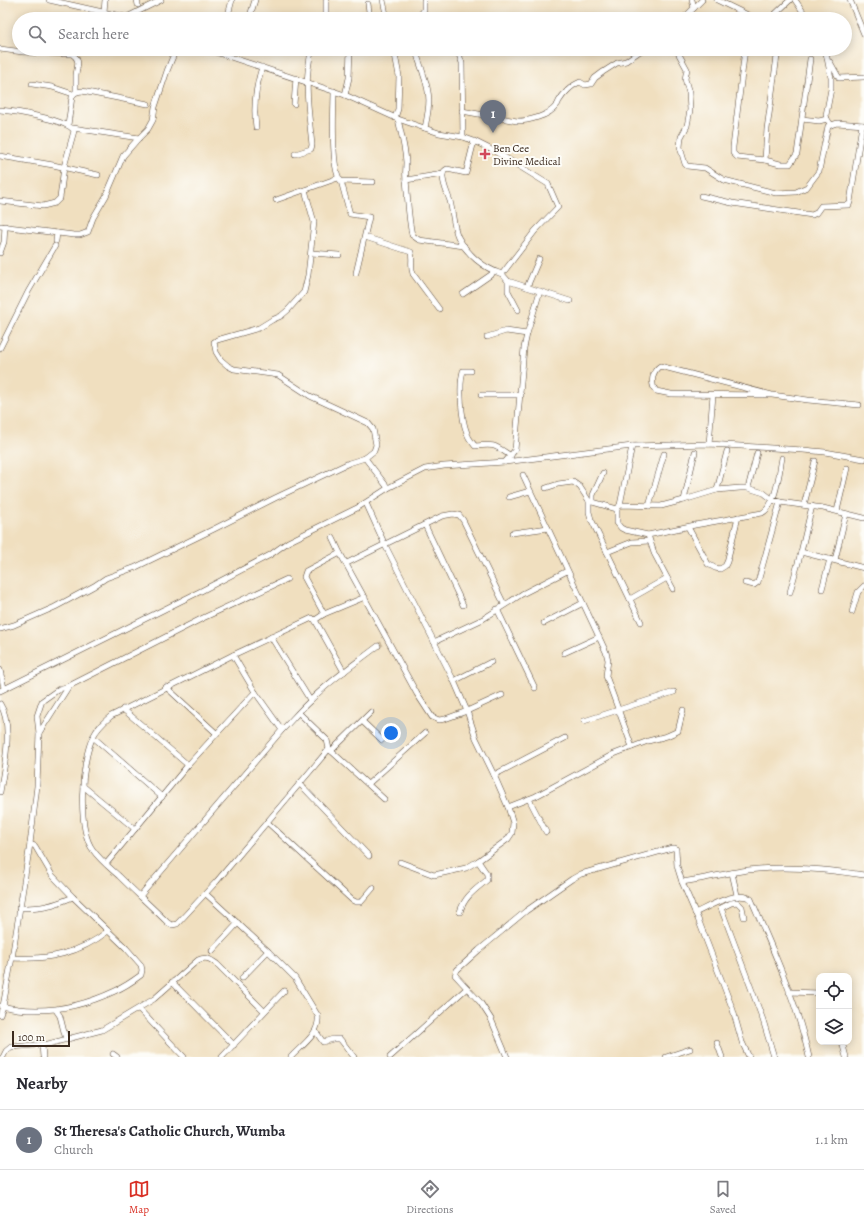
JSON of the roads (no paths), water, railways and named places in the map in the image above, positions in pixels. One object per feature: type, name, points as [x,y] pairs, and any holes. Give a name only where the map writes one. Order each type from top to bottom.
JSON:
[{"type":"street","points":[[49,0],[104,12],[105,0]]},
{"type":"street","points":[[137,12],[161,0]]},
{"type":"street","points":[[229,12],[232,0]]},
{"type":"street","points":[[251,12],[255,0]]},
{"type":"street","points":[[326,0],[326,12]]},
{"type":"street","points":[[383,0],[386,12]]},
{"type":"street","points":[[422,12],[424,10],[424,0]]},
{"type":"street","points":[[692,0],[694,8]]},
{"type":"street","points":[[690,12],[702,0]]},
{"type":"street","points":[[717,0],[742,12]]},
{"type":"street","points":[[777,12],[790,0]]},
{"type":"street","points":[[795,0],[803,12]]},
{"type":"street","points":[[850,0],[864,34]]},
{"type":"street","points":[[368,4],[369,12]]},
{"type":"street","points":[[0,49],[12,51]]},
{"type":"street","points":[[0,200],[43,206],[55,203],[60,198],[64,167],[74,131],[70,127],[76,74],[79,63],[75,56]]},
{"type":"street","points":[[0,253],[4,242],[2,226],[80,235],[88,232],[93,218],[106,196],[123,156],[148,129],[153,120],[165,75],[173,56]]},
{"type":"street","points":[[229,56],[345,95],[397,118],[439,133],[463,137],[474,141],[496,152],[548,184],[558,208],[535,230],[502,274]]},
{"type":"street","points":[[295,154],[311,149],[312,145],[308,111],[308,82],[310,56]]},
{"type":"street","points":[[345,95],[349,78],[350,56]]},
{"type":"street","points":[[395,56],[399,76],[397,118],[406,161],[406,180],[409,208],[408,216],[412,235],[419,240],[464,246]]},
{"type":"street","points":[[417,56],[424,73],[429,94],[430,104],[425,128]]},
{"type":"street","points":[[460,56],[462,63],[463,137]]},
{"type":"street","points":[[462,111],[516,121],[525,121],[539,117],[554,109],[559,100],[576,84],[580,82],[585,85],[591,84],[595,78],[603,72],[633,56]]},
{"type":"street","points":[[680,56],[687,69],[685,79],[689,93],[690,110],[687,126],[681,137],[680,147],[685,164],[687,166],[705,168],[724,180],[776,193],[796,192],[807,187],[819,171],[828,126],[837,123],[863,125],[849,205],[821,206],[816,213],[812,215],[732,203],[701,196]]},
{"type":"street","points":[[744,56],[733,153],[737,157],[765,160],[780,164],[790,164],[797,154],[810,60]]},
{"type":"street","points":[[765,160],[767,129],[777,56]]},
{"type":"street","points":[[826,56],[831,78],[831,89],[826,110],[827,119],[831,125]]},
{"type":"street","points":[[828,56],[839,78],[864,77]]},
{"type":"street","points":[[256,127],[255,98],[262,66]]},
{"type":"street","points":[[294,104],[296,78]]},
{"type":"street","points":[[32,84],[52,87],[74,93],[82,91],[148,104]]},
{"type":"street","points":[[334,91],[335,160],[340,179],[350,214],[369,218],[356,273]]},
{"type":"street","points":[[0,110],[43,117],[70,127],[140,138]]},
{"type":"street","points":[[802,119],[819,121],[827,119]]},
{"type":"street","points":[[406,180],[443,174],[444,171],[447,170],[466,173],[474,141]]},
{"type":"street","points":[[0,156],[98,174]]},
{"type":"street","points":[[443,174],[446,192],[450,201],[458,236],[464,246],[479,263],[502,274],[508,281],[570,301]]},
{"type":"street","points":[[276,200],[340,179],[373,182]]},
{"type":"street","points":[[0,629],[14,625],[55,607],[106,578],[136,567],[275,498],[349,463],[365,458],[374,451],[376,445],[373,428],[368,423],[310,396],[278,375],[234,369],[221,360],[214,347],[214,342],[217,340],[259,328],[281,316],[304,292],[311,253],[314,222],[305,190]]},
{"type":"street","points":[[0,348],[55,243],[57,233]]},
{"type":"street","points":[[365,237],[411,252],[411,268],[413,274],[439,309]]},
{"type":"street","points":[[311,253],[339,256]]},
{"type":"street","points":[[527,287],[539,259]]},
{"type":"street","points":[[464,294],[492,274],[493,271]]},
{"type":"street","points":[[508,281],[508,291],[518,310]]},
{"type":"street","points":[[505,462],[516,450],[524,348],[540,291]]},
{"type":"street","points":[[487,337],[506,331],[527,334]]},
{"type":"street","points":[[772,395],[671,394],[660,392],[654,388],[652,383],[655,370],[660,366],[772,395],[859,405]]},
{"type":"street","points":[[471,371],[463,371],[461,392],[465,428],[468,436],[475,446],[494,446],[511,456]]},
{"type":"street","points":[[480,395],[521,395]]},
{"type":"street","points":[[709,444],[713,395]]},
{"type":"street","points":[[0,670],[2,689],[203,590],[270,554],[288,542],[357,508],[388,488],[416,473],[433,467],[505,462],[632,446],[709,444],[826,452],[864,459]]},
{"type":"street","points":[[632,446],[618,507],[617,523],[620,528],[649,538]]},
{"type":"street","points":[[684,500],[696,452]]},
{"type":"street","points":[[716,490],[727,452]]},
{"type":"street","points":[[748,488],[757,453]]},
{"type":"street","points":[[649,506],[664,454]]},
{"type":"street","points":[[365,458],[388,488]]},
{"type":"street","points":[[607,552],[632,542],[688,527],[762,513],[767,510],[773,500],[782,458]]},
{"type":"street","points":[[804,505],[815,461]]},
{"type":"street","points":[[837,511],[847,468]]},
{"type":"street","points":[[603,473],[593,495],[589,512],[641,622]]},
{"type":"street","points":[[523,475],[606,652],[608,660],[606,676],[632,747]]},
{"type":"street","points":[[546,488],[558,484],[574,482],[591,501],[618,507],[661,506],[716,490],[748,488],[764,493],[773,500],[780,502],[812,506],[864,518]]},
{"type":"street","points":[[509,497],[530,491]]},
{"type":"street","points":[[745,583],[754,585],[758,582],[780,502]]},
{"type":"street","points":[[366,503],[385,545],[468,711],[476,738],[508,807],[513,824],[512,833],[508,839],[466,868],[434,876],[400,862]]},
{"type":"street","points":[[790,592],[812,506]]},
{"type":"street","points":[[346,563],[442,516],[459,514],[504,604]]},
{"type":"street","points":[[822,589],[846,514]]},
{"type":"street","points":[[688,527],[708,564],[720,569],[725,566],[727,562],[738,517]]},
{"type":"street","points":[[425,525],[463,605]]},
{"type":"street","points":[[512,533],[548,528]]},
{"type":"street","points":[[333,538],[386,640],[432,717],[439,720],[468,711],[502,695]]},
{"type":"street","points":[[649,538],[654,553],[673,589]]},
{"type":"street","points":[[801,552],[864,568]]},
{"type":"street","points":[[324,614],[304,577],[304,574],[306,570],[340,553]]},
{"type":"street","points":[[434,642],[483,619],[504,604],[567,571]]},
{"type":"street","points":[[630,599],[667,578]]},
{"type":"street","points":[[0,1015],[12,958],[30,844],[37,786],[39,733],[37,716],[42,701],[59,689],[69,686],[203,618],[287,579]]},
{"type":"street","points":[[852,612],[859,589],[864,586]]},
{"type":"street","points":[[365,597],[324,614],[315,620],[312,618],[271,637],[166,687],[111,716],[98,728],[88,750],[83,786],[83,822],[86,836],[92,849],[168,923],[172,925],[177,924],[206,894],[330,750],[371,712]]},
{"type":"street","points":[[544,623],[583,604]]},
{"type":"street","points":[[498,609],[534,688]]},
{"type":"street","points":[[315,620],[344,672]]},
{"type":"street","points":[[271,637],[310,700]]},
{"type":"street","points":[[564,653],[599,637]]},
{"type":"street","points":[[140,896],[282,730],[310,700],[378,646]]},
{"type":"street","points":[[233,655],[255,692],[282,730]]},
{"type":"street","points":[[454,681],[491,662]]},
{"type":"street","points":[[39,733],[69,686]]},
{"type":"street","points":[[166,687],[216,733]]},
{"type":"street","points":[[106,864],[188,765],[255,692]]},
{"type":"street","points":[[584,721],[674,692]]},
{"type":"street","points":[[0,704],[4,711],[7,730],[4,770],[0,792]]},
{"type":"street","points":[[123,709],[188,765]]},
{"type":"street","points":[[508,807],[529,799],[606,758],[648,741],[678,732],[682,722],[683,710]]},
{"type":"street","points":[[299,713],[327,740],[330,750],[384,799]]},
{"type":"street","points":[[362,721],[382,740]]},
{"type":"street","points":[[368,784],[425,733]]},
{"type":"street","points":[[93,737],[162,797]]},
{"type":"street","points":[[494,775],[565,738]]},
{"type":"street","points":[[300,784],[369,856]]},
{"type":"street","points":[[83,786],[135,829]]},
{"type":"street","points":[[529,799],[546,832]]},
{"type":"street","points":[[267,822],[352,900],[361,902],[373,888]]},
{"type":"street","points":[[2,1006],[32,1011],[56,1010],[87,1002],[115,991],[141,975],[142,970],[141,965],[52,875],[35,846],[30,844]]},
{"type":"street","points":[[507,1057],[491,1019],[480,1002],[455,975],[457,970],[526,911],[581,874],[675,848],[677,866],[682,882],[733,1010],[742,1042],[749,1057]]},
{"type":"street","points":[[460,912],[466,898],[487,880],[487,874],[478,861]]},
{"type":"street","points":[[682,882],[748,870],[788,868],[826,870],[864,876]]},
{"type":"street","points":[[732,873],[737,895]]},
{"type":"street","points":[[206,894],[295,978],[315,1008],[319,1022],[316,1032],[291,1057]]},
{"type":"street","points":[[695,913],[737,895],[751,899],[789,992],[802,1028],[809,1057]]},
{"type":"street","points":[[19,908],[41,908],[73,897]]},
{"type":"street","points":[[744,917],[742,907],[737,902],[721,908],[768,1034],[774,1057]]},
{"type":"street","points":[[212,951],[238,923]]},
{"type":"street","points":[[12,958],[34,959],[62,954],[90,943],[108,931]]},
{"type":"street","points":[[242,978],[268,951]]},
{"type":"street","points":[[3,1057],[6,1051],[11,1048],[42,1045],[102,1030],[139,1010],[154,999],[198,960],[204,957],[210,959],[264,1011]]},
{"type":"street","points":[[172,982],[234,1045]]},
{"type":"street","points":[[390,1057],[467,988]]},
{"type":"street","points":[[222,1057],[284,991]]},
{"type":"street","points":[[789,992],[816,994]]},
{"type":"street","points":[[56,1010],[60,1016],[66,1040]]},
{"type":"street","points":[[139,1010],[184,1057]]},
{"type":"street","points":[[316,1032],[323,1042],[333,1038],[340,1039],[354,1057]]},
{"type":"street","points":[[717,1043],[722,1057]]},
{"type":"street","points":[[42,1045],[43,1057]]},
{"type":"street","points":[[843,1045],[846,1057]]},
{"type":"street","points":[[666,1057],[690,1050]]},
{"type":"tunnel","points":[[378,646],[384,642]]},
{"type":"place","name":"St Theresa's Catholic Church, Wumba","points":[[493,133]]},
{"type":"place","name":"Ben Cee Divine Medical","points":[[485,154]]}]
